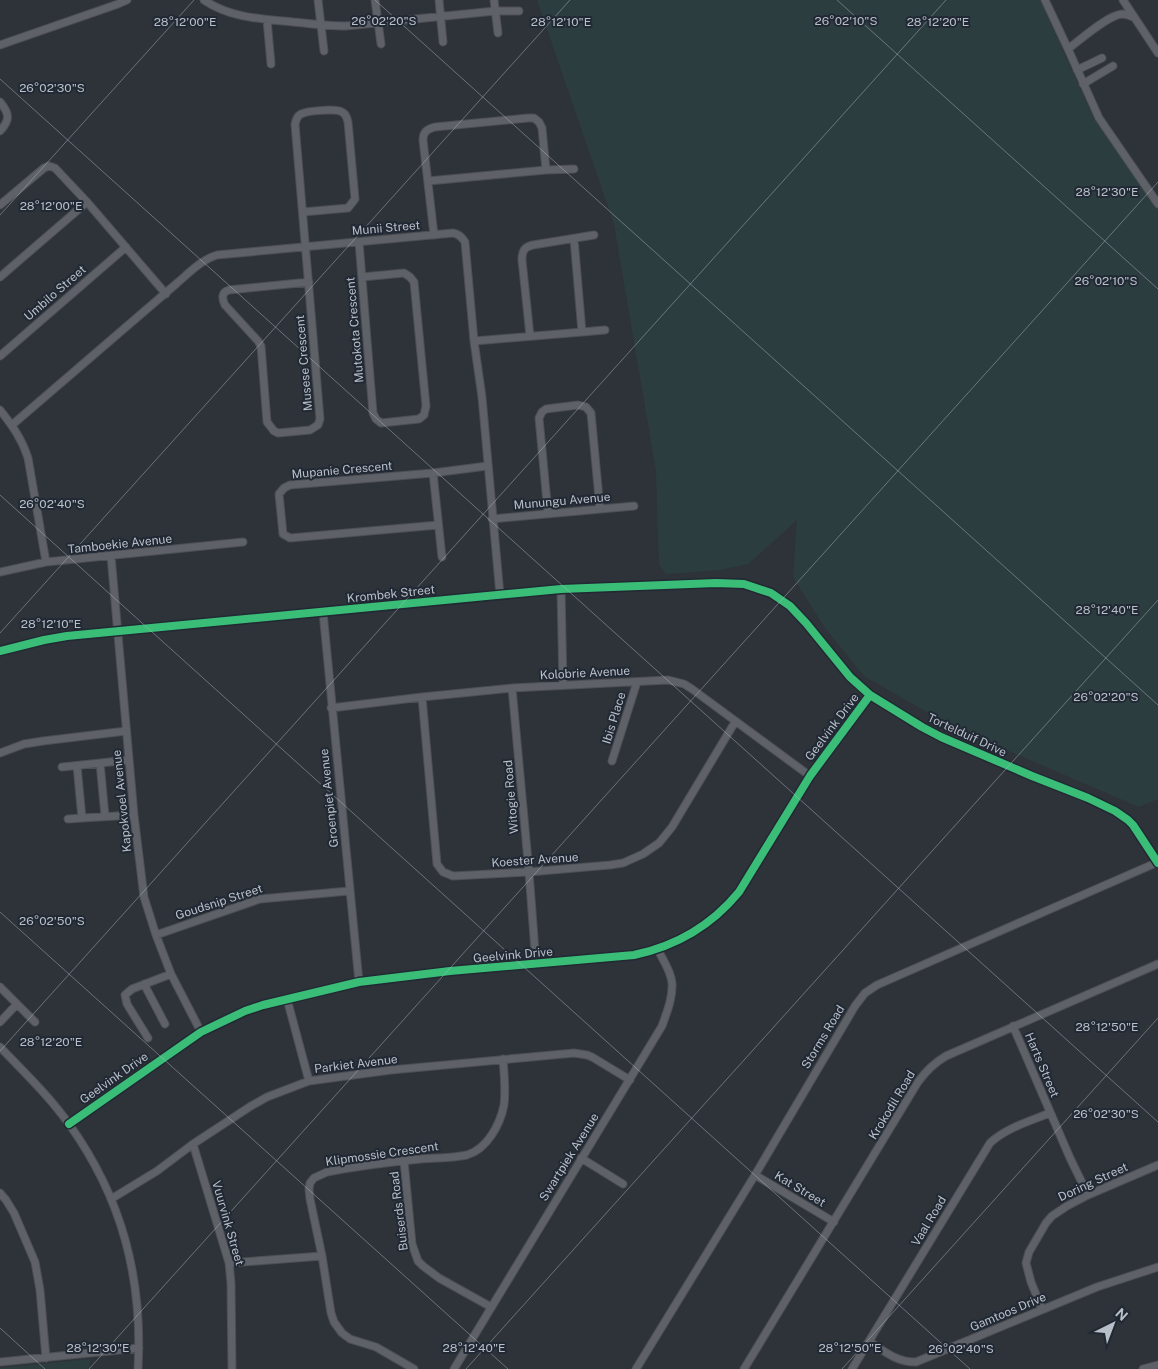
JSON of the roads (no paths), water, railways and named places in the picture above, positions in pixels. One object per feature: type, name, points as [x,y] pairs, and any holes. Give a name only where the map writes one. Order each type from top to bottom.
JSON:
[{"type":"street","points":[[0,45],[127,0]]},
{"type":"street","points":[[204,0],[216,8],[248,17],[346,26],[495,10],[520,11]]},
{"type":"street","points":[[318,0],[324,51]]},
{"type":"street","points":[[375,0],[381,44]]},
{"type":"street","points":[[439,0],[443,42]]},
{"type":"street","points":[[494,0],[498,33]]},
{"type":"street","points":[[1045,0],[1099,118],[1158,204]]},
{"type":"street","points":[[1123,0],[1158,53]]},
{"type":"street","points":[[1068,48],[1114,16],[1123,14],[1133,16]]},
{"type":"street","points":[[267,20],[271,64]]},
{"type":"street","points":[[1077,70],[1102,58]]},
{"type":"street","points":[[1083,84],[1113,66]]},
{"type":"street","points":[[0,102],[8,116],[7,123],[0,131]]},
{"type":"street","name":"Musese Crescent","points":[[303,212],[348,208],[355,199],[348,122],[345,114],[340,111],[304,113],[298,116],[296,121],[303,212],[306,246],[309,282],[320,416],[316,427],[310,430],[278,433],[274,432],[267,422],[261,346],[225,305],[222,299],[226,291],[229,290],[309,282]]},
{"type":"street","points":[[434,235],[423,140],[426,131],[435,127],[477,122],[528,118],[537,120],[542,128],[546,170]]},
{"type":"street","points":[[0,205],[46,166],[53,167],[166,294]]},
{"type":"street","points":[[428,182],[574,169]]},
{"type":"street","points":[[0,277],[86,202]]},
{"type":"street","name":"Munii Street","points":[[12,425],[195,268],[210,258],[218,255],[306,246],[456,233],[465,242],[474,341],[482,398],[500,595]]},
{"type":"street","points":[[530,336],[522,260],[524,248],[594,235]]},
{"type":"street","points":[[574,239],[582,332]]},
{"type":"street","name":"Mutokota Crescent","points":[[359,242],[372,408],[374,416],[384,423],[422,418],[426,406],[414,282],[404,273],[362,277]]},
{"type":"street","name":"Umbilo Street","points":[[0,356],[126,247]]},
{"type":"street","points":[[474,341],[605,330]]},
{"type":"street","points":[[548,513],[539,418],[546,409],[578,405],[586,407],[591,413],[600,509]]},
{"type":"street","points":[[0,410],[12,425],[23,444],[28,458],[46,562]]},
{"type":"street","name":"Mupanie Crescent","points":[[438,524],[290,538],[283,534],[279,499],[281,491],[290,485],[432,473],[487,466]]},
{"type":"street","points":[[432,473],[442,556]]},
{"type":"street","name":"Munungu Avenue","points":[[492,519],[634,506]]},
{"type":"street","name":"Tamboekie Avenue","points":[[0,572],[46,562],[243,542]]},
{"type":"street","name":"Kapokvoel Avenue","points":[[111,556],[134,814],[144,897],[171,974],[200,1032]]},
{"type":"street","name":"Krombek Street","points":[[0,651],[51,639],[561,589],[729,583],[744,584],[763,590],[783,601]]},
{"type":"street","points":[[561,589],[563,685]]},
{"type":"street","name":"Tortelduif Drive","points":[[783,601],[806,623],[850,677],[870,695],[941,737],[1115,811],[1133,825],[1158,862]]},
{"type":"street","name":"Groenpiet Avenue","points":[[323,612],[359,982]]},
{"type":"street","name":"Kolobrie Avenue","points":[[331,708],[512,688],[668,680],[684,684],[810,776]]},
{"type":"street","name":"Ibis Place","points":[[612,761],[637,682]]},
{"type":"street","name":"Witogie Road","points":[[512,688],[536,964]]},
{"type":"street","name":"Geelvink Drive","points":[[69,1124],[200,1032],[250,1009],[359,982],[620,957],[658,950],[699,930],[730,903],[745,883],[810,776],[870,695]]},
{"type":"street","name":"Koester Avenue","points":[[422,697],[437,864],[446,874],[458,876],[529,872],[623,863],[643,854],[662,839],[672,827],[735,722]]},
{"type":"street","points":[[0,753],[24,744],[126,731]]},
{"type":"street","points":[[62,767],[129,760]]},
{"type":"street","points":[[100,763],[105,816]]},
{"type":"street","points":[[77,766],[82,818]]},
{"type":"street","points":[[68,819],[134,814]]},
{"type":"street","name":"Storms Road","points":[[636,1369],[755,1175],[855,1006],[870,989],[1158,862]]},
{"type":"street","name":"Goudsnip Street","points":[[156,935],[260,899],[349,891]]},
{"type":"street","name":"Swartpiek Avenue","points":[[454,1369],[662,1026],[672,982],[658,950]]},
{"type":"street","name":"Krokodil Road","points":[[744,1369],[918,1082],[932,1064],[1013,1026],[1158,964]]},
{"type":"street","points":[[148,1038],[127,1004],[126,994],[129,990],[171,974]]},
{"type":"street","points":[[144,984],[164,1024]]},
{"type":"street","points":[[0,987],[35,1022]]},
{"type":"street","points":[[287,999],[309,1081]]},
{"type":"street","points":[[0,1022],[17,1004]]},
{"type":"street","name":"Harts Street","points":[[1013,1026],[1088,1195]]},
{"type":"street","points":[[0,1047],[69,1124],[95,1165],[111,1199],[126,1241],[133,1270],[138,1303],[138,1369]]},
{"type":"street","name":"Parkiet Avenue","points":[[111,1199],[157,1171],[193,1144],[250,1106],[267,1097],[309,1081],[391,1070],[580,1053],[592,1057],[630,1080]]},
{"type":"street","name":"Klipmossie Crescent","points":[[414,1369],[376,1347],[350,1339],[334,1322],[330,1313],[322,1256],[310,1199],[310,1183],[314,1178],[327,1172],[404,1161],[463,1156],[474,1152],[486,1143],[501,1115],[504,1104],[503,1059]]},
{"type":"street","name":"Vaal Road","points":[[852,1369],[990,1143],[996,1137],[1009,1130],[1050,1113]]},
{"type":"street","name":"Vuurvink Street","points":[[193,1144],[229,1263],[232,1369]]},
{"type":"street","points":[[581,1158],[623,1184]]},
{"type":"street","name":"Buiserds Road","points":[[404,1161],[412,1244],[418,1261],[439,1278],[491,1307]]},
{"type":"street","name":"Doring Street","points":[[1042,1309],[1026,1263],[1029,1252],[1052,1216],[1088,1195],[1158,1165]]},
{"type":"street","name":"Kat Street","points":[[755,1175],[834,1222]]},
{"type":"street","points":[[0,1193],[14,1213],[36,1267],[46,1358]]},
{"type":"street","points":[[229,1263],[322,1256]]},
{"type":"street","name":"Gamtoos Drive","points":[[870,1342],[895,1358],[902,1361],[916,1362],[1096,1287],[1158,1267]]},
{"type":"street","points":[[0,1362],[139,1348]]},
{"type":"street","points":[[1143,1369],[1158,1364]]}]
